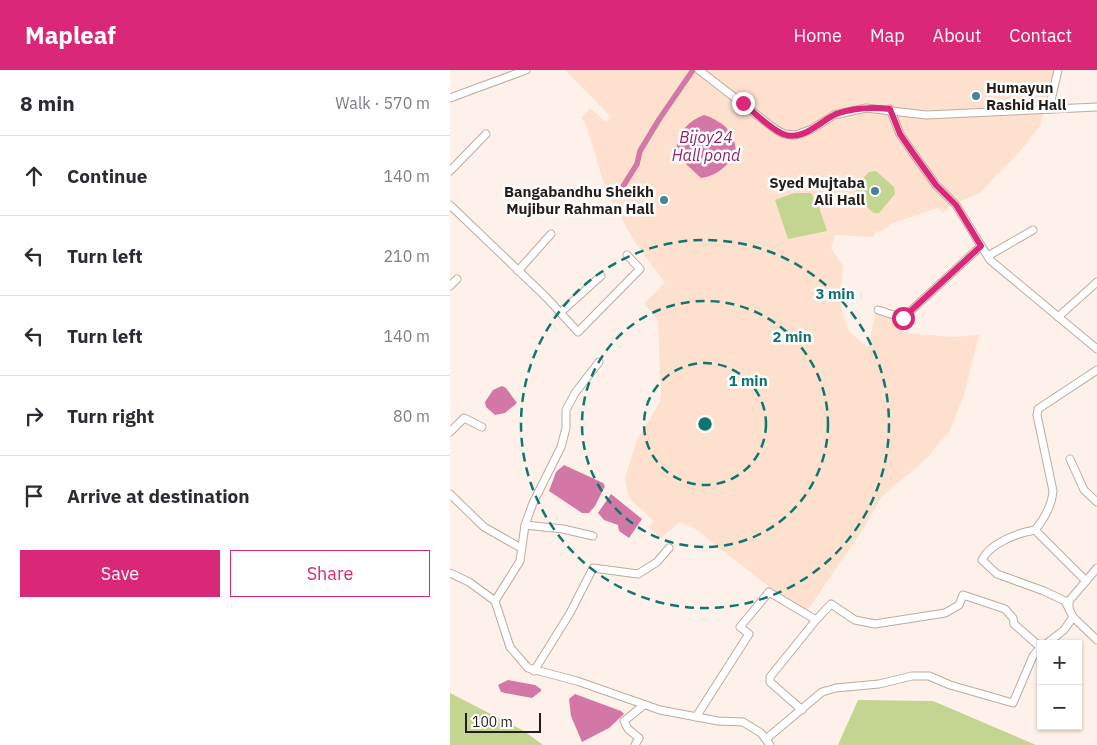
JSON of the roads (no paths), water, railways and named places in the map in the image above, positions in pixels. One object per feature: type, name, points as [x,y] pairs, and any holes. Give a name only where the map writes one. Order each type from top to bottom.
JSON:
[{"type":"street","points":[[450,98],[526,70]]},
{"type":"street","points":[[699,70],[775,129],[788,135],[806,132],[834,115],[845,111],[866,108],[890,109],[926,115],[1097,106]]},
{"type":"street","points":[[1049,109],[1058,70]]},
{"type":"street","points":[[890,109],[900,134],[936,185],[956,205],[988,256],[1097,349]]},
{"type":"street","points":[[450,171],[486,134]]},
{"type":"street","points":[[450,205],[561,312],[578,332],[640,269],[627,255]]},
{"type":"street","points":[[988,256],[1033,230]]},
{"type":"street","points":[[518,270],[550,234]]},
{"type":"street","points":[[878,310],[903,318],[981,246]]},
{"type":"street","points":[[561,312],[601,276]]},
{"type":"street","points":[[450,286],[457,279]]},
{"type":"street","points":[[1058,317],[1097,282]]},
{"type":"street","points":[[494,601],[520,561],[525,525],[533,502],[561,447],[566,428],[566,410],[575,393],[599,362]]},
{"type":"street","points":[[1097,370],[1038,409],[1037,415],[1053,491],[1046,512],[1035,530],[1021,533],[986,552],[982,560],[997,574],[1054,595],[1065,601],[1073,617],[1097,640]]},
{"type":"street","points":[[450,432],[464,418],[482,427]]},
{"type":"street","points":[[1070,458],[1084,490],[1097,502]]},
{"type":"street","points":[[450,494],[484,527],[521,548]]},
{"type":"street","points":[[525,525],[593,536]]},
{"type":"street","points":[[1035,530],[1086,581]]},
{"type":"street","points":[[534,670],[570,613],[593,568],[638,574],[657,562],[669,548]]},
{"type":"street","points":[[1069,609],[1068,601],[1097,568]]},
{"type":"street","points":[[450,572],[469,582],[494,601],[510,647],[528,668],[577,682],[644,705],[718,721],[743,722],[753,727],[768,742],[822,692],[836,688],[879,684],[912,676],[929,676],[950,685],[1013,703],[1037,655]]},
{"type":"street","points":[[696,717],[749,634],[740,627],[769,592],[816,620]]},
{"type":"street","points":[[802,710],[770,682],[770,677],[831,604],[855,620],[875,624],[888,624],[946,613],[959,606],[963,595],[1005,609],[1013,618],[1014,624],[1037,641]]},
{"type":"street","points":[[1049,640],[1064,630],[1073,617]]},
{"type":"street","points":[[635,745],[639,738],[628,729],[624,721],[644,705]]},
{"type":"water","name":"Bijoy24 Hall pond","points":[[704,115],[717,121],[727,129],[733,139],[736,153],[721,170],[701,178],[686,164],[676,150],[679,138],[685,128],[693,120]]},
{"type":"water","points":[[502,386],[506,388],[517,403],[505,413],[495,415],[486,407],[485,402],[493,390]]},
{"type":"water","points":[[564,465],[603,483],[605,486],[595,506],[589,513],[582,513],[549,491],[556,472]]},
{"type":"water","points":[[611,494],[642,519],[629,538],[619,531],[618,525],[604,520],[598,513]]},
{"type":"water","points":[[508,680],[535,685],[541,691],[532,698],[501,692],[498,685]]},
{"type":"water","points":[[575,694],[621,711],[624,714],[609,728],[582,742],[571,716],[569,699]]},
{"type":"waterway","points":[[622,188],[637,164],[640,151],[693,70]]},
{"type":"place","name":"Humayun Rashid Hall","points":[[976,96]]},
{"type":"place","name":"Syed Mujtaba Ali Hall","points":[[875,191]]},
{"type":"place","name":"Bangabandhu Sheikh Mujibur Rahman Hall","points":[[664,200]]}]
